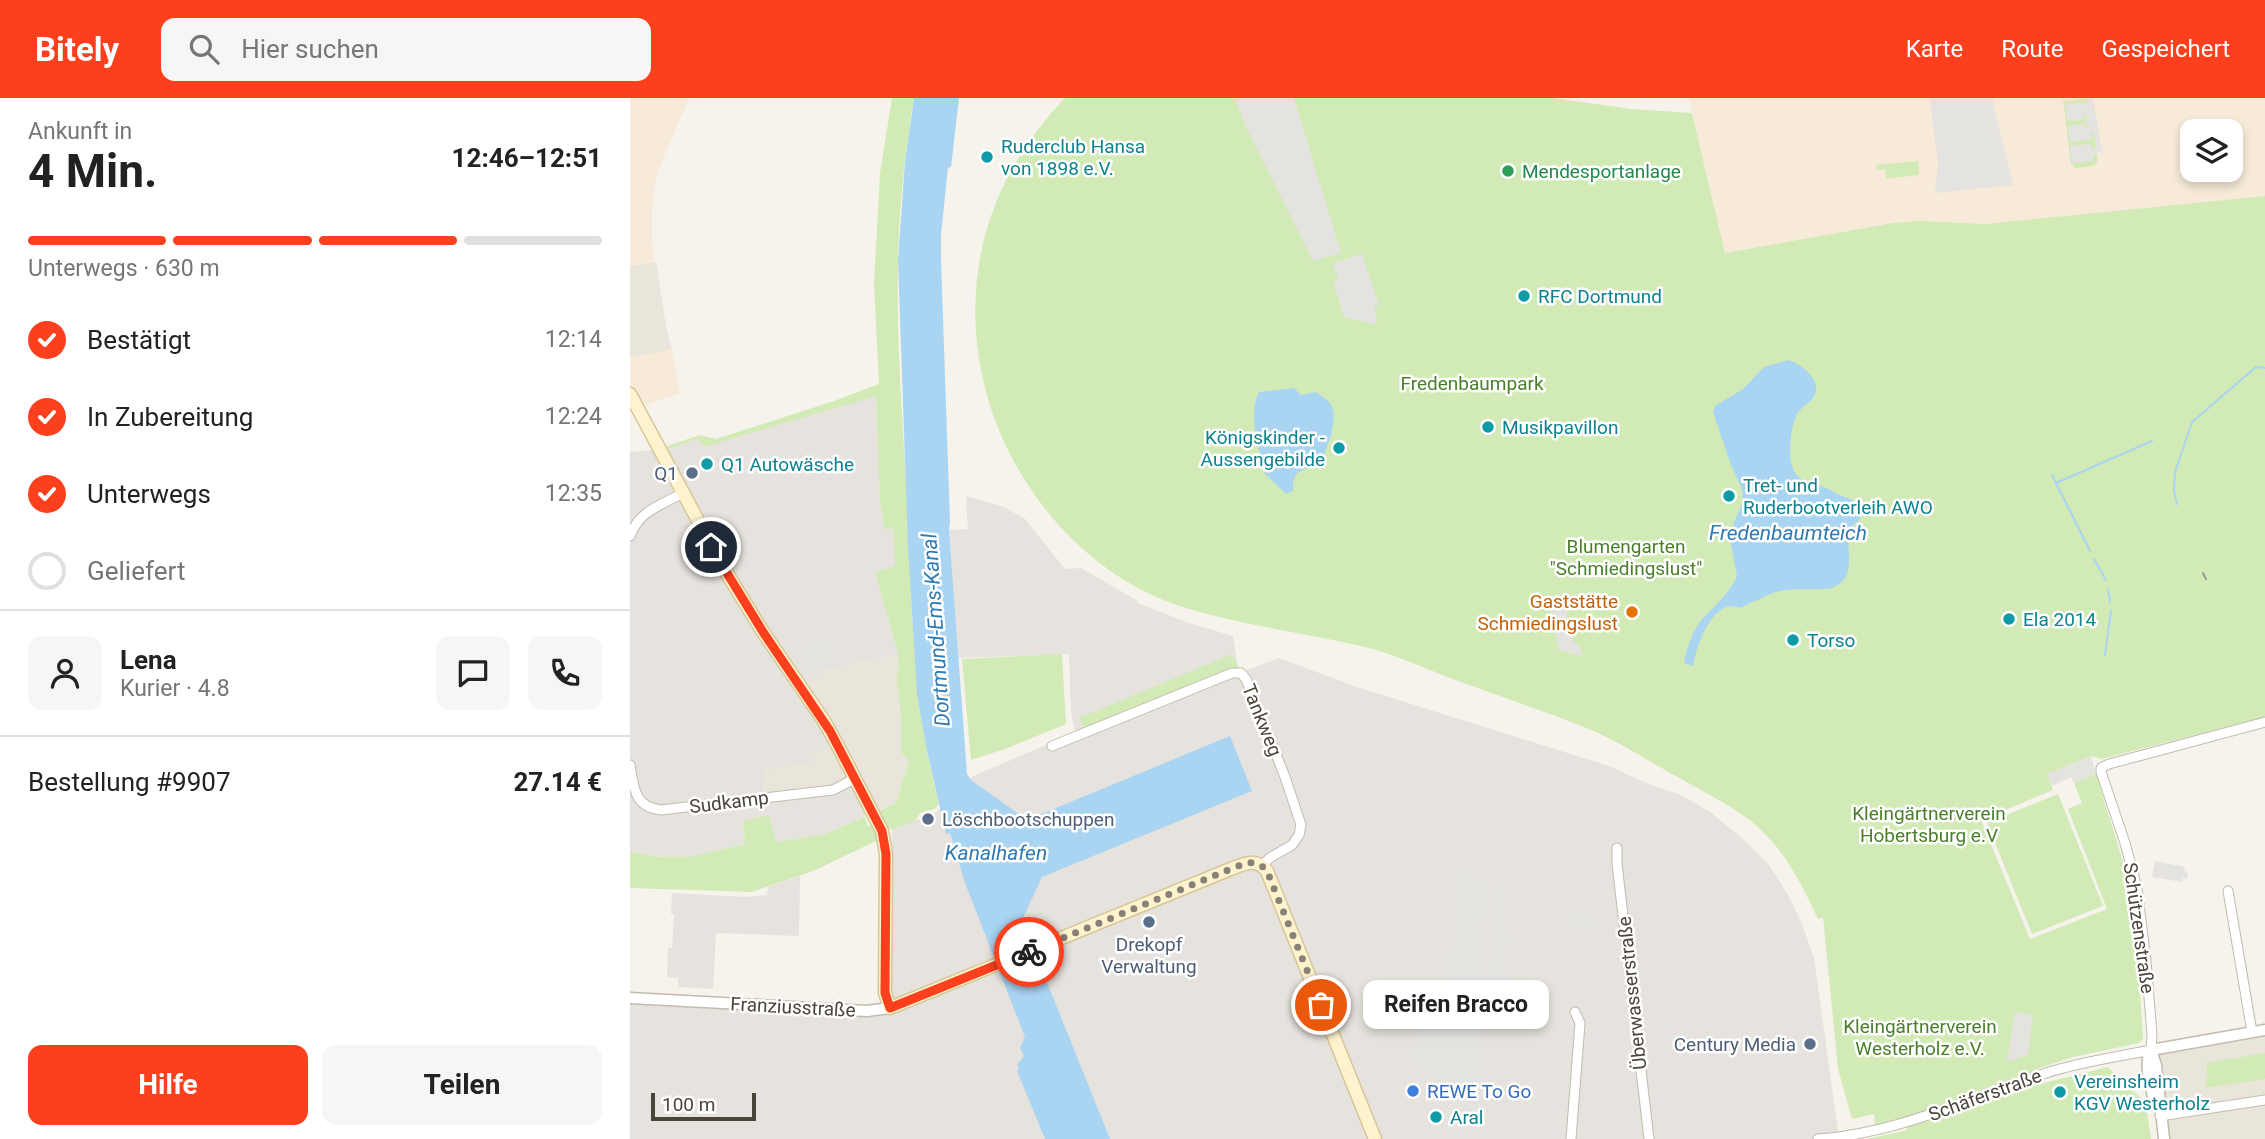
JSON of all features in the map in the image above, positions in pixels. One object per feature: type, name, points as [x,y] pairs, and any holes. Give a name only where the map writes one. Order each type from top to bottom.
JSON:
[{"type":"main road","points":[[630,394],[746,606],[824,721],[882,831],[885,842],[885,987],[890,1008]]},
{"type":"main road","name":"Franziusstraße","points":[[890,1008],[1233,868],[1251,862],[1262,865]]},
{"type":"main road","points":[[1262,865],[1267,871],[1375,1139]]},
{"type":"street","points":[[630,536],[643,515],[683,493]]},
{"type":"street","name":"Tankweg","points":[[1052,747],[1231,673],[1241,673],[1246,679],[1301,825],[1293,845],[1262,865]]},
{"type":"street","name":"Schützenstraße","points":[[2164,1139],[2147,1065],[2151,1050],[2151,1029],[2137,888],[2101,768],[2265,722]]},
{"type":"street","name":"Sudkamp","points":[[630,765],[634,788],[640,801],[649,808],[661,810],[833,790],[856,779]]},
{"type":"street","name":"Überwasserstraße","points":[[1617,848],[1648,1139]]},
{"type":"street","points":[[2228,891],[2252,1032]]},
{"type":"street","name":"Franziusstraße","points":[[630,998],[867,1012],[890,1008]]},
{"type":"street","points":[[1571,1139],[1580,1023],[1575,1012]]},
{"type":"street","points":[[2151,1050],[2265,1030]]},
{"type":"street","name":"Schäferstraße","points":[[1822,1139],[1873,1132],[1936,1113],[2045,1073],[2151,1050]]},
{"type":"street","points":[[2160,1116],[2265,1100]]},
{"type":"shaded area","points":[[630,98],[689,98],[657,173],[652,209],[655,262],[630,266]]},
{"type":"shaded area","points":[[1235,98],[1294,98],[1341,253],[1313,261],[1245,125]]},
{"type":"shaded area","points":[[1689,98],[2265,98],[2265,196],[1985,224],[1919,221],[1893,223],[1725,253]]},
{"type":"shaded area","points":[[1930,98],[1992,98],[2013,185],[1935,193],[1938,164]]},
{"type":"shaded area","points":[[2088,98],[2093,98],[2102,151],[2093,155],[2093,161],[2072,163],[2070,146],[2091,144],[2092,149],[2096,149],[2094,134],[2090,134],[2091,140],[2070,142],[2068,126],[2084,124],[2085,129],[2092,127],[2086,126],[2085,117],[2090,114],[2083,115],[2083,120],[2067,121],[2065,105],[2087,102],[2088,108]]},
{"type":"shaded area","points":[[1362,254],[1379,305],[1374,307],[1376,325],[1344,317],[1333,282],[1338,280],[1333,263]]},
{"type":"shaded area","points":[[656,262],[672,350],[630,357],[630,266]]},
{"type":"shaded area","points":[[672,350],[680,393],[645,405],[630,406],[630,357]]},
{"type":"shaded area","points":[[876,395],[880,501],[884,527],[893,528],[895,567],[875,572],[898,654],[823,671],[807,682],[800,691],[834,744],[814,752],[814,762],[764,770],[765,794],[833,785],[851,777],[871,814],[822,835],[776,842],[769,815],[743,821],[745,844],[689,857],[659,857],[630,852],[630,452],[668,449],[698,439],[726,440]]},
{"type":"shaded area","points":[[966,496],[1004,507],[1025,519],[1065,569],[1081,568],[1138,603],[1189,623],[1233,636],[1239,673],[1279,658],[1357,687],[1609,766],[1681,795],[1710,812],[1741,837],[1769,865],[1802,924],[1814,958],[1839,1139],[630,1139],[630,1004],[875,1017],[891,1013],[892,830],[935,813],[973,776],[1075,733],[1071,711],[1069,654],[958,658],[949,530],[968,529]]},
{"type":"shaded area","points":[[1563,594],[1574,643],[1580,645],[1582,656],[1559,650],[1548,597]]},
{"type":"shaded area","points":[[833,634],[841,667],[810,673],[806,670],[805,660],[797,647],[802,642]]},
{"type":"shaded area","points":[[898,654],[901,752],[909,761],[896,803],[871,814],[833,785],[765,794],[764,769],[814,762],[800,691],[807,682],[823,671]]},
{"type":"shaded area","points":[[2091,756],[2096,774],[2074,783],[2071,777],[2052,786],[2047,774]]},
{"type":"shaded area","points":[[2155,861],[2185,867],[2184,871],[2188,872],[2187,879],[2183,878],[2182,882],[2152,877]]},
{"type":"shaded area","points":[[1458,872],[1485,873],[1489,877],[1480,1125],[1406,1052],[1434,1007],[1445,976],[1450,947],[1453,877]]},
{"type":"shaded area","points":[[800,876],[799,936],[716,933],[713,989],[678,987],[678,978],[667,977],[668,948],[672,948],[672,893],[747,897],[767,895],[768,887]]},
{"type":"shaded area","points":[[1493,887],[1510,888],[1508,929],[1512,933],[1509,1024],[1485,1024]]},
{"type":"shaded area","points":[[1581,908],[1581,911],[1597,910],[1597,917],[1605,917],[1606,929],[1609,931],[1566,933],[1564,909]]},
{"type":"shaded area","points":[[2015,1012],[2033,1015],[2028,1055],[2007,1062]]},
{"type":"shaded area","points":[[2265,1036],[2265,1139],[2169,1139],[2159,1054]]},
{"type":"green space","points":[[892,98],[914,98],[900,221],[899,352],[918,691],[939,803],[935,809],[920,813],[915,821],[892,830],[879,811],[896,803],[909,761],[901,752],[898,654],[875,572],[895,566],[893,528],[884,528],[880,501],[876,396],[704,447],[698,439],[668,449],[667,446],[700,435],[716,439],[879,384],[874,284],[880,173]]},
{"type":"green space","name":"Fredenbaumpark","points":[[1065,98],[1553,98],[1632,109],[1692,113],[1725,253],[1893,223],[1919,221],[1985,224],[2265,196],[2265,717],[2101,759],[2091,756],[2047,774],[2053,790],[1981,820],[2030,939],[2107,909],[2068,809],[2082,803],[2074,783],[2096,774],[2134,898],[2143,1039],[2139,1043],[2073,1057],[2034,1070],[2040,1084],[2108,1067],[2146,1103],[2151,1139],[1867,1139],[1908,1130],[1896,1119],[1875,1125],[1874,1114],[1852,1119],[1838,1069],[1823,917],[1818,919],[1781,852],[1746,817],[1613,741],[1557,717],[1377,650],[1208,614],[1143,591],[1105,567],[1070,537],[1040,502],[1015,463],[996,421],[982,377],[976,332],[979,266],[995,205],[1024,149]]},
{"type":"green space","points":[[2063,98],[2065,101],[2088,98],[2088,108],[2086,103],[2065,105],[2083,119],[2083,115],[2090,114],[2085,117],[2086,126],[2092,128],[2085,129],[2084,124],[2068,126],[2091,139],[2090,134],[2094,134],[2096,149],[2092,149],[2091,144],[2092,155],[2097,154],[2098,160],[2094,166],[2076,168],[2071,164]]},
{"type":"green space","points":[[1918,161],[1919,175],[1886,179],[1885,169],[1877,170],[1876,165]]},
{"type":"green space","points":[[1062,654],[1066,724],[971,760],[962,659]]},
{"type":"green space","points":[[1230,655],[1238,667],[1084,729],[1081,723],[1080,715],[1084,716]]},
{"type":"green space","points":[[2058,794],[2103,906],[2032,934],[1987,823]]},
{"type":"green space","points":[[769,815],[776,842],[822,835],[865,817],[878,840],[813,871],[752,892],[630,888],[630,852],[659,857],[689,857],[745,844],[743,821]]},
{"type":"green space","points":[[2265,1053],[2265,1079],[2205,1088],[2208,1081],[2206,1063]]},
{"type":"water","points":[[914,98],[959,98],[951,167],[948,168],[941,260],[949,530],[967,774],[971,780],[1027,820],[1230,736],[1252,791],[1042,877],[1022,920],[1110,1139],[1045,1139],[1017,1071],[1017,1065],[1024,1056],[1020,1048],[1025,1037],[965,883],[950,833],[946,834],[927,751],[917,694],[908,547],[898,260],[905,162]]},
{"type":"water","name":"Fredenbaumteich","points":[[1789,360],[1803,368],[1816,385],[1813,398],[1798,412],[1794,422],[1790,449],[1795,473],[1800,478],[1851,499],[1862,511],[1860,519],[1849,530],[1846,576],[1833,588],[1779,591],[1742,608],[1723,608],[1705,630],[1693,666],[1684,663],[1694,632],[1727,593],[1737,576],[1728,530],[1731,530],[1743,501],[1742,489],[1713,412],[1715,406],[1743,389],[1764,367]]},
{"type":"water","points":[[1294,388],[1301,395],[1316,392],[1329,402],[1334,416],[1328,444],[1319,467],[1307,468],[1297,473],[1293,491],[1286,494],[1265,474],[1258,447],[1255,446],[1254,411],[1259,392]]},
{"type":"waterway","points":[[2177,504],[2174,491],[2175,472],[2192,422],[2256,367],[2265,368]]},
{"type":"waterway","points":[[2056,483],[2152,441]]},
{"type":"waterway","points":[[2052,475],[2090,551]]},
{"type":"waterway","points":[[2094,559],[2106,580]]},
{"type":"waterway","points":[[2108,590],[2110,602]]},
{"type":"waterway","points":[[2105,655],[2111,610]]},
{"type":"tram line","points":[[2203,573],[2206,579]]},
{"type":"way so far","points":[[1029,952],[1233,868],[1251,862],[1257,863],[1267,871],[1321,1005]]},
{"type":"place","name":"Ruderclub Hansa von 1898 e.V.","points":[[987,157]]},
{"type":"place","name":"Mendesportanlage","points":[[1508,171]]},
{"type":"place","name":"RFC Dortmund","points":[[1524,296]]},
{"type":"place","name":"Musikpavillon","points":[[1488,427]]},
{"type":"place","name":"Königskinder - Aussengebilde","points":[[1339,448]]},
{"type":"place","name":"Q1 Autowäsche","points":[[707,464]]},
{"type":"place","name":"Q1","points":[[692,473]]},
{"type":"place","name":"Tret- und Ruderbootverleih AWO","points":[[1729,496]]},
{"type":"place","name":"Gaststätte Schmiedingslust","points":[[1632,612]]},
{"type":"place","name":"Ela 2014","points":[[2009,619]]},
{"type":"place","name":"Torso","points":[[1793,640]]},
{"type":"place","name":"Löschbootschuppen","points":[[928,819]]},
{"type":"place","name":"Drekopf Verwaltung","points":[[1149,922]]},
{"type":"place","name":"Reifen Bracco","points":[[1321,1005]]},
{"type":"place","name":"Century Media","points":[[1810,1044]]},
{"type":"place","name":"REWE To Go","points":[[1413,1091]]},
{"type":"place","name":"Vereinsheim KGV Westerholz","points":[[2060,1092]]},
{"type":"place","name":"Aral","points":[[1436,1117]]},
{"type":"route","points":[[711,547],[763,632],[824,721],[882,831],[886,854],[885,993],[890,1008],[1029,952]]},
{"type":"park label","name":"Blumengarten \"Schmiedingslust\"","points":[[1626,557]]},
{"type":"park label","name":"Kleingärtnerverein Hobertsburg e.V","points":[[1929,824]]},
{"type":"park label","name":"Kleingärtnerverein Westerholz e.V.","points":[[1920,1037]]},
{"type":"water label","name":"Dortmund-Ems-Kanal","points":[[936,630]]},
{"type":"water label","name":"Kanalhafen","points":[[996,853]]}]
